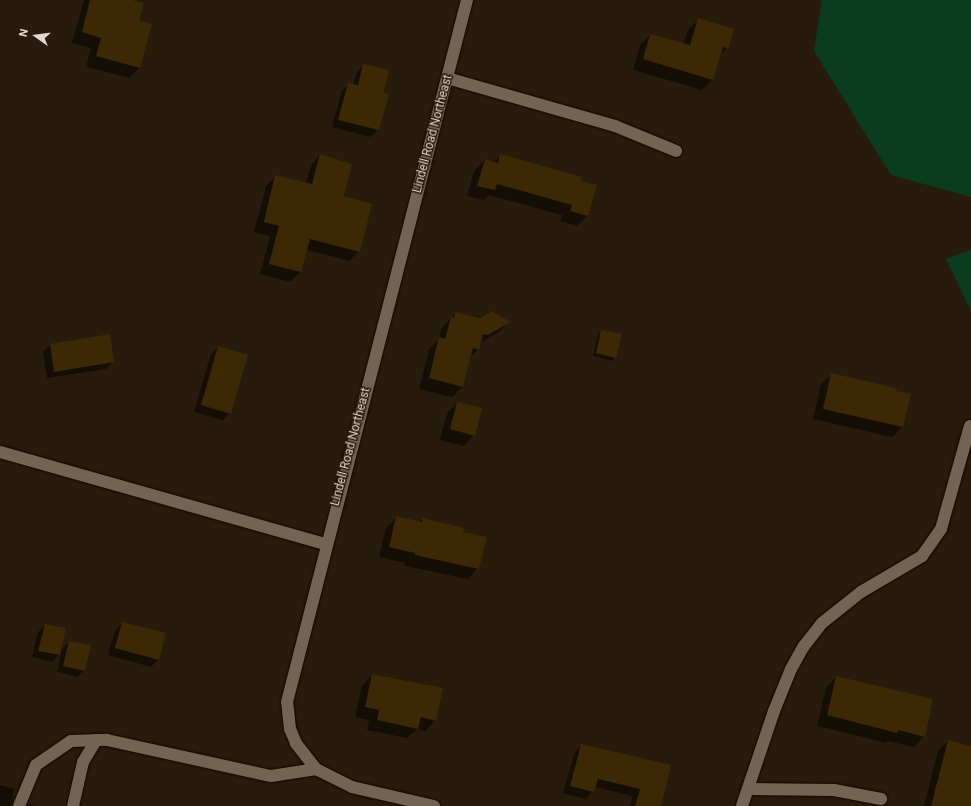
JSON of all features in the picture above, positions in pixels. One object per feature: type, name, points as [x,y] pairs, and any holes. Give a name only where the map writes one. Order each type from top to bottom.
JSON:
[{"type":"street","name":"Lindell Road Northeast","points":[[434,806],[352,786],[316,769],[296,743],[290,729],[287,702],[326,544],[467,0]]},
{"type":"street","points":[[447,78],[615,126],[676,151]]},
{"type":"street","points":[[742,806],[774,711],[791,670],[804,646],[822,623],[861,592],[922,556],[941,529],[970,426]]},
{"type":"street","points":[[0,452],[326,544]]},
{"type":"street","points":[[73,806],[83,762],[96,740]]},
{"type":"street","points":[[18,806],[36,765],[72,741],[107,740],[271,776],[316,769]]},
{"type":"street","points":[[748,789],[834,790],[881,799]]},
{"type":"green space","points":[[822,0],[971,0],[971,197],[891,175],[814,51]]},
{"type":"green space","points":[[971,250],[971,311],[946,259]]},
{"type":"building","points":[[90,0],[132,0],[144,3],[139,21],[152,24],[140,68],[96,56],[101,38],[82,32]]},
{"type":"building","points":[[698,18],[734,29],[728,49],[723,47],[713,80],[643,59],[650,34],[690,45]]},
{"type":"building","points":[[363,64],[389,70],[384,92],[389,94],[379,130],[338,120],[348,83],[358,85]]},
{"type":"building","points":[[320,154],[352,164],[344,196],[372,204],[360,252],[310,239],[301,272],[269,264],[279,226],[264,222],[275,175],[312,184]]},
{"type":"building","points":[[500,154],[582,177],[581,181],[597,185],[588,216],[570,211],[572,205],[497,184],[495,190],[477,186],[485,159],[498,163]]},
{"type":"building","points":[[492,311],[511,322],[488,335],[483,334],[479,350],[473,348],[463,387],[429,378],[439,337],[445,339],[451,317],[454,318],[455,312],[480,318]]},
{"type":"building","points":[[601,330],[622,334],[616,358],[596,353]]},
{"type":"building","points":[[110,334],[114,362],[54,372],[50,344]]},
{"type":"building","points":[[218,346],[248,355],[231,414],[201,405]]},
{"type":"building","points":[[831,373],[896,388],[896,391],[911,394],[903,427],[823,409]]},
{"type":"building","points":[[457,402],[482,408],[475,436],[450,429]]},
{"type":"building","points":[[396,516],[422,522],[422,518],[464,528],[463,532],[487,537],[479,569],[415,555],[415,553],[389,547]]},
{"type":"building","points":[[122,622],[166,633],[159,660],[115,648]]},
{"type":"building","points":[[45,624],[66,628],[60,655],[38,651]]},
{"type":"building","points":[[69,641],[91,645],[85,671],[63,666]]},
{"type":"building","points":[[372,674],[443,688],[436,721],[421,717],[418,729],[377,720],[379,710],[365,707]]},
{"type":"building","points":[[836,676],[933,699],[925,737],[898,730],[897,733],[827,715]]},
{"type":"building","points":[[948,740],[971,746],[971,806],[931,806]]},
{"type":"building","points":[[581,744],[671,765],[661,806],[635,806],[640,789],[598,779],[594,792],[570,786]]}]
